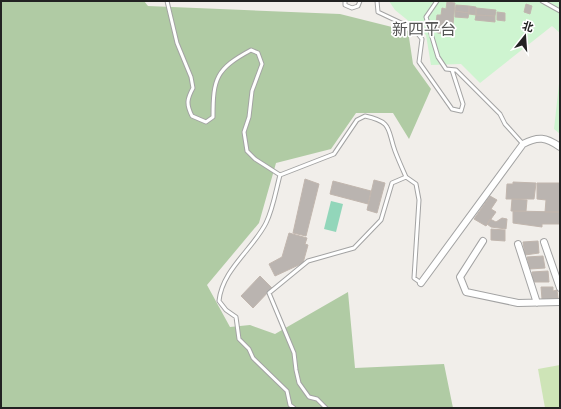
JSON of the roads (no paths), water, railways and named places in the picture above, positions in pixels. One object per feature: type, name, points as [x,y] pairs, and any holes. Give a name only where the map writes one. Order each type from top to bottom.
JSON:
[{"type":"street","points":[[421,283],[523,144],[539,137],[551,140],[560,147]]},
{"type":"street","points":[[483,241],[460,278],[466,292],[518,303],[560,302]]},
{"type":"street","points":[[544,242],[560,288]]},
{"type":"street","points":[[518,244],[537,303]]},
{"type":"lane","points":[[167,1],[178,43],[191,77],[193,88],[188,97],[186,106],[192,116],[206,122],[213,117],[213,90],[221,72],[230,62],[251,50],[258,53],[262,64],[252,91],[249,118],[244,132],[247,151],[255,159],[280,175]]},
{"type":"lane","points":[[346,1],[345,5],[352,8],[358,6],[360,1]]},
{"type":"lane","points":[[377,1],[378,12],[414,29],[422,39],[419,62],[452,109],[461,111],[463,104],[452,70]]},
{"type":"lane","points":[[437,1],[426,17],[438,57],[446,69],[456,70],[500,114],[505,124],[523,144]]},
{"type":"lane","points":[[542,1],[560,11]]},
{"type":"lane","points":[[280,175],[334,154],[357,120],[365,116],[381,121],[390,130],[394,149],[406,177],[416,184],[419,200],[414,278],[421,283]]},
{"type":"lane","points":[[280,175],[266,222],[220,290],[219,301],[226,310],[236,317],[239,339],[249,349],[253,358],[287,391],[290,405],[294,408]]},
{"type":"lane","points":[[326,408],[317,399],[309,397],[299,383],[294,354],[269,293],[308,262],[354,248],[381,220],[392,183],[406,177]]},
{"type":"district","name":"新四平台","points":[[424,30]]}]
